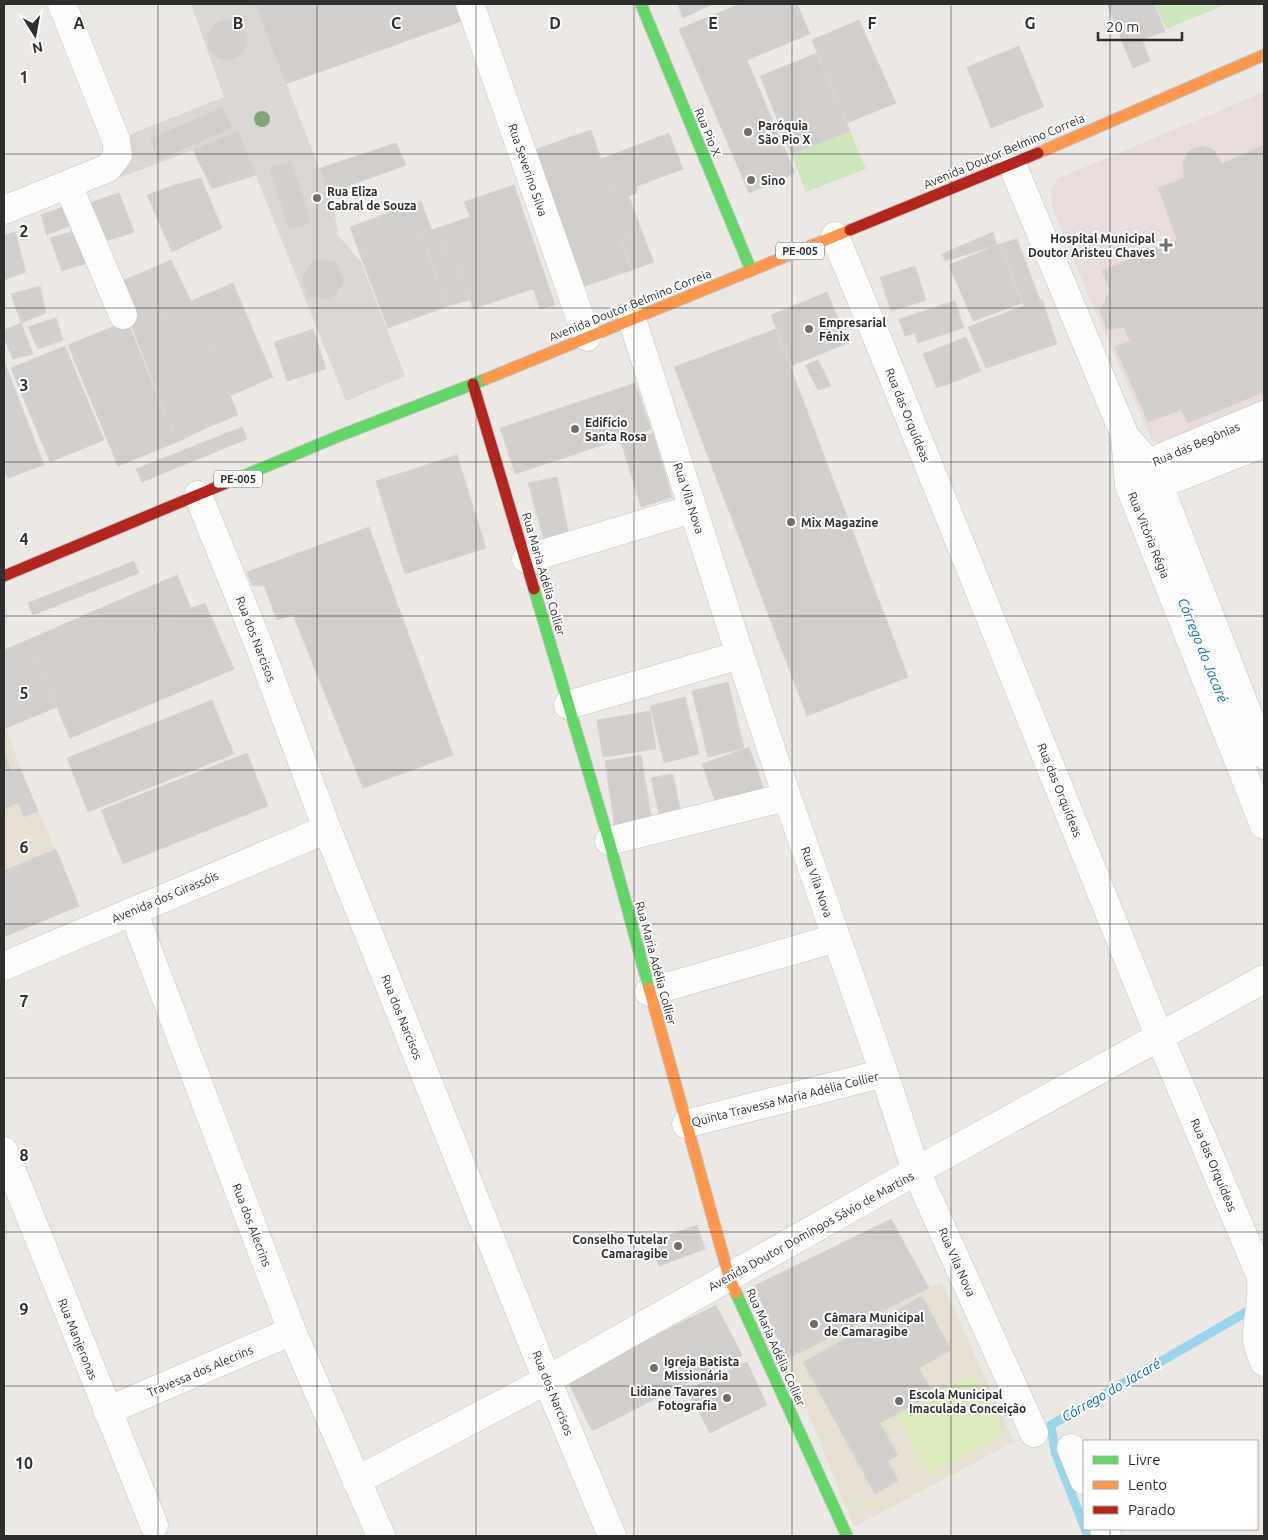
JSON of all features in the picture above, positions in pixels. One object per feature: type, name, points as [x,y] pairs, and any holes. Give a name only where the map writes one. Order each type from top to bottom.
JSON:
[{"type":"street","points":[[4,210],[108,168],[118,154],[116,140],[62,4]]},
{"type":"street","name":"Rua Severino Silva","points":[[470,4],[587,337]]},
{"type":"street","name":"Rua Pio X","points":[[641,4],[750,270]]},
{"type":"street","name":"Avenida Doutor Belmino Correia","points":[[4,576],[339,436],[473,384],[1012,164],[1264,55]]},
{"type":"street","name":"Rua Vitória Régia","points":[[1012,164],[1125,436],[1154,474],[1264,755]]},
{"type":"street","points":[[68,185],[123,315]]},
{"type":"street","name":"Rua das Orquídeas","points":[[835,236],[1160,1038],[1260,1275],[1262,1290],[1261,1348]]},
{"type":"street","name":"Rua Vila Nova","points":[[632,319],[692,509],[787,797],[884,1073],[916,1171],[1034,1433]]},
{"type":"street","name":"Rua Maria Adélia Collier","points":[[473,384],[609,842],[729,1277],[847,1536]]},
{"type":"street","name":"Rua das Begônias","points":[[1129,484],[1154,474],[1264,416]]},
{"type":"street","name":"Rua Vitória Régia","points":[[1125,436],[1129,484],[1264,825]]},
{"type":"street","name":"Rua das Begônias","points":[[1154,474],[1264,443]]},
{"type":"street","name":"Rua dos Narcisos","points":[[198,495],[258,643],[327,830],[547,1380],[612,1536]]},
{"type":"street","points":[[526,559],[692,509]]},
{"type":"street","points":[[568,706],[740,654]]},
{"type":"street","points":[[609,842],[787,797]]},
{"type":"street","name":"Avenida dos Girassóis","points":[[4,966],[327,830]]},
{"type":"street","name":"Rua dos Alecrins","points":[[133,911],[292,1331],[381,1536]]},
{"type":"street","points":[[649,992],[836,938]]},
{"type":"street","name":"Avenida Doutor Domingos Sávio de Martins","points":[[356,1481],[547,1380],[916,1171],[1264,979]]},
{"type":"street","name":"Quinta Travessa Maria Adélia Collier","points":[[686,1124],[884,1073]]},
{"type":"street","name":"Rua Manjeronas","points":[[4,1151],[154,1525]]},
{"type":"street","name":"Travessa dos Alecrins","points":[[107,1411],[292,1331]]},
{"type":"street","points":[[1071,1448],[1083,1478]]},
{"type":"shaded area","name":"Rua Eliza Cabral de Souza","points":[[191,4],[255,4],[333,203],[338,235],[361,262],[405,376],[346,401],[238,131],[113,180],[116,140],[224,97]],"holes":[[[222,107],[231,128],[159,160],[150,139]]]},
{"type":"shaded area","name":"Hospital Municipal Doutor Aristeu Chaves","points":[[1264,92],[1264,403],[1164,445],[1152,441],[1052,206],[1051,190],[1057,179]]},
{"type":"shaded area","points":[[4,723],[20,768],[79,906],[4,937]]},
{"type":"shaded area","name":"Escola Municipal Imaculada Conceição","points":[[942,1282],[1014,1442],[854,1527],[787,1359]]},
{"type":"green space","points":[[1155,4],[1228,4],[1166,29]]},
{"type":"green space","points":[[850,131],[866,169],[806,192],[791,154]]},
{"type":"green space","points":[[974,1374],[1005,1433],[929,1474],[897,1415]]},
{"type":"building","points":[[255,4],[456,4],[462,21],[286,84]]},
{"type":"building","points":[[678,4],[713,4],[683,18]]},
{"type":"building","name":"Paróquia São Pio X","points":[[740,4],[797,4],[810,34],[747,60],[795,173],[749,193],[679,29]]},
{"type":"building","points":[[1107,4],[1154,4],[1165,31],[1142,40],[1150,61],[1133,68]]},
{"type":"building","points":[[231,20],[238,23],[244,29],[247,40],[246,48],[238,57],[231,60],[223,60],[216,57],[208,48],[207,36],[210,29],[219,21]]},
{"type":"building","points":[[859,20],[896,103],[847,123],[812,40]]},
{"type":"building","points":[[1019,46],[1044,107],[991,128],[967,67]]},
{"type":"building","points":[[817,53],[850,131],[791,154],[760,76]]},
{"type":"building","points":[[222,107],[232,128],[159,160],[150,139]]},
{"type":"building","points":[[591,130],[612,190],[620,188],[624,198],[629,196],[642,232],[621,239],[632,270],[579,288],[531,151]]},
{"type":"building","points":[[238,131],[256,175],[212,189],[193,150]]},
{"type":"building","points":[[669,133],[683,169],[637,186],[637,193],[624,198],[620,188],[612,190],[601,159]]},
{"type":"building","points":[[396,143],[406,165],[329,193],[320,168]]},
{"type":"building","name":"Hospital Municipal Doutor Aristeu Chaves","points":[[1264,145],[1264,392],[1188,423],[1181,410],[1148,422],[1115,347],[1130,340],[1124,327],[1107,330],[1100,311],[1110,291],[1102,271],[1177,239],[1158,188],[1184,178],[1183,163],[1187,153],[1194,148],[1203,146],[1214,150],[1222,164]]},
{"type":"building","points":[[291,161],[311,223],[289,230],[269,168]]},
{"type":"building","points":[[201,178],[222,228],[196,240],[175,185]]},
{"type":"building","points":[[175,185],[196,240],[172,252],[147,195]]},
{"type":"building","points":[[514,185],[555,305],[540,309],[533,289],[473,309],[456,258],[448,260],[441,240],[436,241],[432,230],[470,217],[464,202]]},
{"type":"building","points":[[119,193],[134,232],[103,242],[84,205]]},
{"type":"building","points":[[421,201],[436,241],[441,240],[448,260],[456,258],[470,300],[448,306],[419,229],[359,252],[350,227]]},
{"type":"building","points":[[68,205],[76,223],[47,235],[41,215]]},
{"type":"building","points":[[81,229],[94,261],[62,271],[50,238]]},
{"type":"building","points":[[419,229],[448,306],[388,328],[359,252]]},
{"type":"building","points":[[15,232],[26,272],[4,280],[4,235]]},
{"type":"building","points":[[642,232],[654,262],[632,270],[621,239]]},
{"type":"building","points":[[993,232],[997,245],[945,261],[942,254]]},
{"type":"building","points":[[1017,239],[1040,300],[1024,306],[1000,244]]},
{"type":"building","points":[[1000,244],[1022,303],[973,321],[949,265]]},
{"type":"building","points":[[314,259],[336,262],[344,281],[331,300],[307,296],[302,277]]},
{"type":"building","points":[[171,260],[191,301],[161,313],[208,427],[177,442],[115,284]]},
{"type":"building","points":[[915,266],[926,300],[891,311],[880,277]]},
{"type":"building","points":[[233,283],[273,377],[230,396],[191,301]]},
{"type":"building","points":[[40,286],[46,313],[21,323],[11,294]]},
{"type":"building","name":"Empresarial Fênix","points":[[827,292],[848,343],[791,366],[771,315]]},
{"type":"building","points":[[1042,299],[1057,344],[986,368],[968,327]]},
{"type":"building","points":[[191,301],[238,415],[208,427],[161,313]]},
{"type":"building","points":[[955,301],[964,328],[918,343],[915,333],[905,336],[899,319]]},
{"type":"building","points":[[56,318],[63,340],[38,349],[28,327]]},
{"type":"building","points":[[127,321],[177,442],[118,466],[68,345]]},
{"type":"building","points":[[21,323],[33,354],[13,359],[4,338],[4,330]]},
{"type":"building","points":[[313,329],[326,369],[287,381],[274,342]]},
{"type":"building","name":"Mix Magazine","points":[[776,329],[908,677],[807,716],[674,367]]},
{"type":"building","points":[[966,337],[981,371],[962,379],[946,345]]},
{"type":"building","points":[[946,345],[962,379],[937,388],[923,354]]},
{"type":"building","points":[[65,346],[104,440],[50,462],[11,368]]},
{"type":"building","points":[[818,360],[831,386],[818,390],[805,365]]},
{"type":"building","points":[[4,361],[44,465],[8,478],[4,468]]},
{"type":"building","name":"Edifício Santa Rosa","points":[[635,383],[651,429],[515,474],[500,428]]},
{"type":"building","points":[[242,427],[247,439],[142,482],[136,469]]},
{"type":"building","points":[[653,433],[672,497],[641,507],[621,442]]},
{"type":"building","points":[[457,455],[486,548],[405,574],[376,481]]},
{"type":"building","points":[[557,477],[569,535],[544,540],[528,483]]},
{"type":"building","points":[[369,527],[453,755],[363,788],[293,615],[277,620],[264,586],[252,585],[247,572]]},
{"type":"building","points":[[134,561],[139,573],[33,615],[28,603]]},
{"type":"building","points":[[177,575],[191,608],[108,644],[94,611]]},
{"type":"building","points":[[205,603],[234,669],[70,738],[28,640],[94,611],[108,644]]},
{"type":"building","points":[[28,640],[57,707],[6,728],[4,723],[4,650]]},
{"type":"building","points":[[728,682],[744,748],[708,757],[692,691]]},
{"type":"building","points":[[685,697],[699,754],[664,763],[650,706]]},
{"type":"building","points":[[212,700],[234,754],[88,812],[67,758]]},
{"type":"building","points":[[650,711],[656,749],[603,757],[597,720]]},
{"type":"building","points":[[749,747],[765,792],[718,809],[702,764]]},
{"type":"building","points":[[4,753],[12,772],[20,768],[38,811],[24,817],[18,803],[4,809]]},
{"type":"building","points":[[247,753],[268,806],[123,864],[101,810]]},
{"type":"building","points":[[641,755],[652,823],[615,829],[605,761]]},
{"type":"building","points":[[673,774],[681,814],[660,818],[651,778]]},
{"type":"building","points":[[56,849],[79,906],[4,937],[4,871]]},
{"type":"building","name":"Câmara Municipal de Camaragibe","points":[[891,1219],[929,1288],[787,1359],[754,1286]]},
{"type":"building","name":"Conselho Tutelar Camaragibe","points":[[697,1225],[705,1249],[659,1266],[650,1242]]},
{"type":"building","points":[[922,1296],[951,1350],[919,1368],[933,1394],[880,1423],[898,1456],[888,1461],[898,1481],[875,1494],[803,1362]]},
{"type":"building","name":"Igreja Batista Missionária","points":[[716,1305],[742,1355],[592,1431],[567,1380]]},
{"type":"building","name":"Lidiane Tavares Fotografia","points":[[747,1362],[767,1405],[710,1433],[687,1390]]},
{"type":"waterway","name":"Córrego do Jacaré","points":[[1083,1523],[1055,1452],[1051,1425],[1255,1307]]},
{"type":"waterway","name":"Córrego do Jacaré","points":[[1085,1530],[1088,1536]]},
{"type":"traffic: fast","points":[[641,4],[751,270]]},
{"type":"traffic: fast","points":[[243,476],[339,436],[486,379]]},
{"type":"traffic: fast","points":[[534,589],[609,841],[649,988]]},
{"type":"traffic: fast","points":[[736,1293],[847,1536]]},
{"type":"traffic: slow","points":[[1038,153],[1264,55]]},
{"type":"traffic: slow","points":[[486,379],[850,230]]},
{"type":"traffic: slow","points":[[649,988],[729,1277],[736,1293]]},
{"type":"traffic: jam","points":[[850,230],[1038,153]]},
{"type":"traffic: jam","points":[[473,384],[534,589]]},
{"type":"traffic: jam","points":[[4,576],[243,476]]},
{"type":"place","name":"Paróquia São Pio X","points":[[748,132]]},
{"type":"place","name":"Sino","points":[[751,180]]},
{"type":"place","name":"Rua Eliza Cabral de Souza","points":[[317,198]]},
{"type":"place","name":"Hospital Municipal Doutor Aristeu Chaves","points":[[1166,245]]},
{"type":"place","name":"Empresarial Fênix","points":[[809,329]]},
{"type":"place","name":"Edifício Santa Rosa","points":[[575,429]]},
{"type":"place","name":"Mix Magazine","points":[[791,522]]},
{"type":"place","name":"Conselho Tutelar Camaragibe","points":[[678,1246]]},
{"type":"place","name":"Câmara Municipal de Camaragibe","points":[[814,1324]]},
{"type":"place","name":"Igreja Batista Missionária","points":[[654,1368]]},
{"type":"place","name":"Lidiane Tavares Fotografia","points":[[727,1398]]},
{"type":"place","name":"Escola Municipal Imaculada Conceição","points":[[899,1401]]}]
